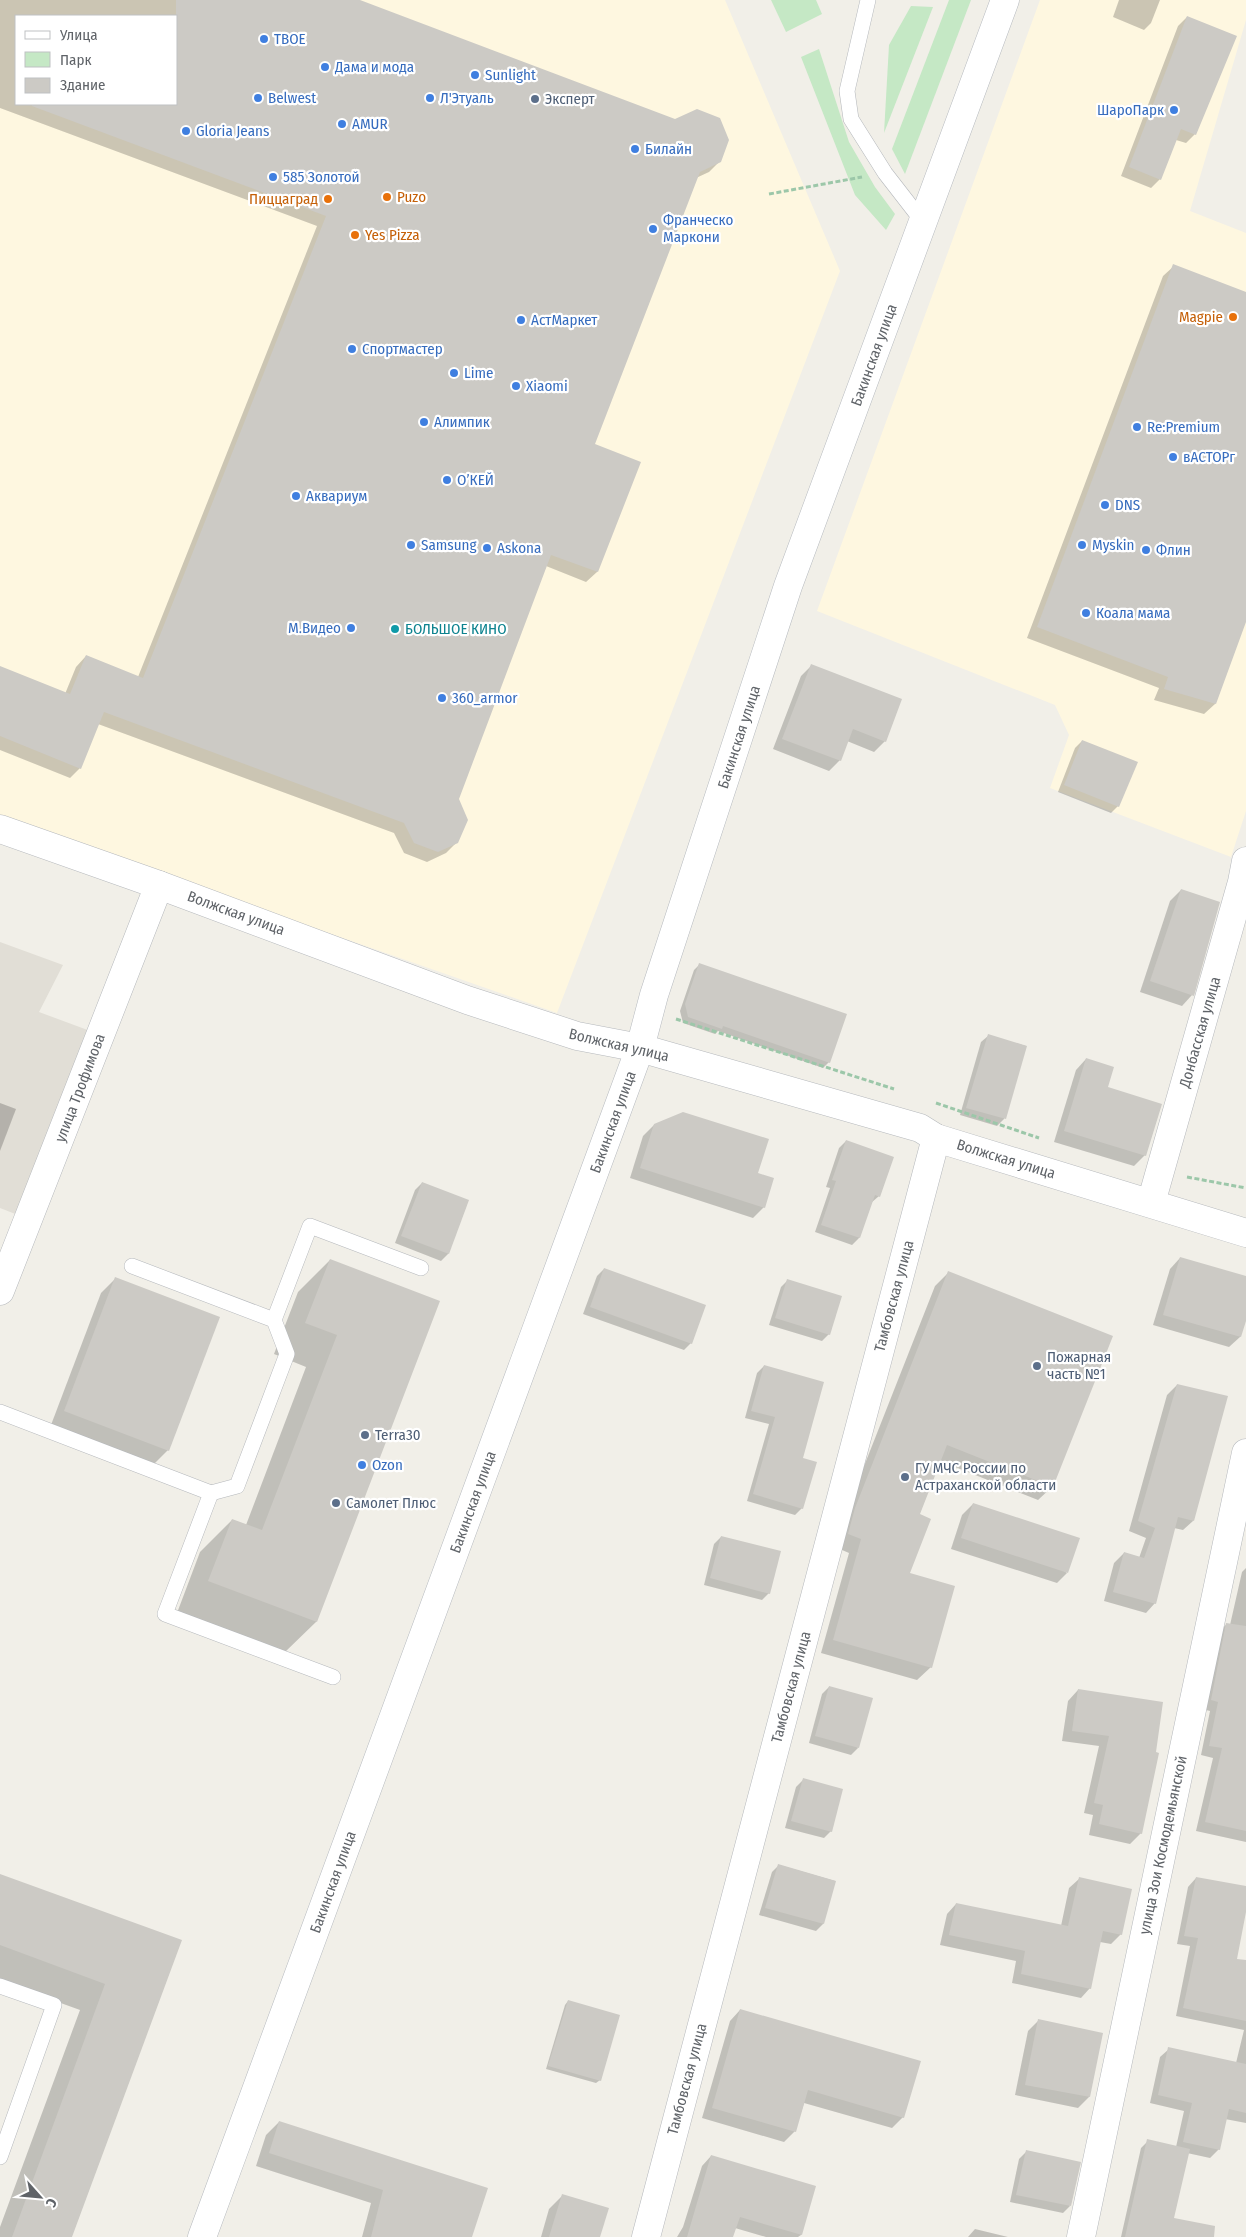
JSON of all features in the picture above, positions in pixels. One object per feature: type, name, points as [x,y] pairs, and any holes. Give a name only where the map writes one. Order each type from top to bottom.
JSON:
[{"type":"street","name":"Бакинская улица","points":[[202,2237],[640,1048],[654,994],[788,586],[1005,0]]},
{"type":"street","name":"Волжская улица","points":[[0,829],[159,885],[467,1000],[577,1036],[640,1048],[920,1128],[936,1138],[1246,1233]]},
{"type":"street","name":"Донбасская улица","points":[[1151,1203],[1242,882],[1245,864]]},
{"type":"street","name":"улица Трофимова","points":[[0,1292],[159,885]]},
{"type":"street","name":"Тамбовская улица","points":[[646,2237],[936,1138]]},
{"type":"street","name":"улица Зои Космодемьянской","points":[[1081,2237],[1246,1453]]},
{"type":"lane","points":[[868,0],[847,91],[851,118],[885,173],[923,222]]},
{"type":"lane","points":[[0,1412],[211,1492],[237,1486],[287,1354],[274,1320],[310,1226],[421,1268]]},
{"type":"lane","points":[[132,1266],[274,1320]]},
{"type":"lane","points":[[211,1492],[165,1614],[332,1677]]},
{"type":"lane","points":[[0,1986],[54,2005],[0,2157]]},
{"type":"path","points":[[769,194],[885,173]]},
{"type":"path","points":[[675,1010],[676,1019],[895,1090]]},
{"type":"path","points":[[932,1102],[1042,1139]]},
{"type":"path","points":[[1160,1172],[1246,1188]]},
{"type":"shaded area","points":[[0,0],[725,0],[840,271],[557,1013],[0,818]]},
{"type":"shaded area","points":[[1040,0],[1246,0],[1246,20],[1190,211],[1246,233],[1246,811],[1231,857],[1050,788],[1069,735],[1055,705],[817,611]]},
{"type":"shaded area","points":[[0,942],[63,965],[39,1012],[93,1032],[23,1217],[0,1208]]},
{"type":"green space","points":[[771,0],[816,0],[822,14],[786,32]]},
{"type":"green space","points":[[949,0],[971,0],[905,174],[892,149]]},
{"type":"green space","points":[[911,6],[933,7],[884,133],[889,45]]},
{"type":"green space","points":[[819,49],[849,142],[875,187],[895,214],[886,230],[855,195],[801,57]]},
{"type":"building","name":"Алимпик","points":[[176,0],[360,0],[675,119],[697,109],[720,118],[729,140],[721,162],[700,172],[595,444],[641,462],[598,572],[551,555],[459,799],[468,820],[458,843],[438,852],[414,843],[404,823],[104,712],[81,769],[0,736],[0,666],[70,694],[86,655],[143,678],[326,216],[32,106],[178,105],[178,15],[176,15]]},
{"type":"building","points":[[1187,16],[1237,36],[1196,135],[1181,129],[1161,180],[1129,167]]},
{"type":"building","name":"вАСТОРг","points":[[1173,264],[1246,292],[1246,622],[1216,704],[1164,689],[1168,677],[1037,627]]},
{"type":"building","points":[[811,664],[902,699],[886,742],[853,729],[841,761],[782,739]]},
{"type":"building","points":[[1082,740],[1138,762],[1119,807],[1064,785]]},
{"type":"building","points":[[1181,889],[1220,902],[1194,996],[1150,981]]},
{"type":"building","points":[[699,963],[847,1014],[830,1063],[723,1026],[722,1029],[688,1017],[685,1004]]},
{"type":"building","points":[[988,1034],[1027,1046],[1006,1119],[966,1108]]},
{"type":"building","points":[[1086,1058],[1114,1067],[1108,1087],[1162,1104],[1146,1156],[1064,1131]]},
{"type":"building","points":[[683,1112],[769,1139],[758,1173],[774,1178],[765,1208],[640,1168],[654,1124]]},
{"type":"building","points":[[846,1140],[894,1157],[880,1197],[875,1195],[860,1238],[821,1225],[836,1181],[832,1180]]},
{"type":"building","points":[[422,1182],[469,1200],[449,1254],[401,1236]]},
{"type":"building","points":[[1180,1257],[1246,1276],[1246,1321],[1241,1337],[1163,1315]]},
{"type":"building","points":[[330,1259],[440,1301],[317,1622],[208,1581],[232,1519],[262,1530],[337,1335],[305,1323]]},
{"type":"building","points":[[604,1268],[706,1305],[692,1344],[590,1307]]},
{"type":"building","points":[[948,1271],[1113,1336],[1053,1487],[947,1445],[920,1514],[931,1519],[910,1573],[955,1586],[932,1668],[833,1640],[861,1539],[848,1534],[855,1508]]},
{"type":"building","points":[[115,1277],[220,1317],[169,1451],[64,1411]]},
{"type":"building","points":[[787,1279],[842,1296],[830,1335],[775,1318]]},
{"type":"building","points":[[764,1365],[824,1382],[803,1458],[817,1462],[803,1509],[753,1494],[775,1417],[751,1411]]},
{"type":"building","points":[[1177,1384],[1228,1396],[1194,1521],[1178,1517],[1156,1604],[1113,1592],[1124,1552],[1144,1558],[1155,1528],[1138,1521]]},
{"type":"building","points":[[973,1503],[1080,1538],[1068,1573],[961,1538]]},
{"type":"building","points":[[721,1536],[781,1551],[770,1594],[710,1578]]},
{"type":"building","points":[[1226,1623],[1246,1626],[1246,1831],[1205,1822],[1222,1748],[1209,1746],[1218,1702],[1211,1700]]},
{"type":"building","points":[[829,1686],[873,1698],[859,1748],[815,1736]]},
{"type":"building","points":[[1078,1689],[1163,1702],[1156,1752],[1159,1753],[1142,1834],[1099,1824],[1103,1805],[1094,1803],[1109,1736],[1072,1731]]},
{"type":"building","points":[[803,1778],[843,1789],[832,1832],[791,1821]]},
{"type":"building","points":[[778,1864],[836,1881],[824,1924],[765,1908]]},
{"type":"building","points":[[0,1874],[182,1940],[72,2237],[12,2237],[105,1984],[0,1945]]},
{"type":"building","points":[[1079,1877],[1132,1889],[1122,1935],[1103,1931],[1091,1989],[1021,1974],[1025,1951],[949,1935],[956,1903],[1068,1926]]},
{"type":"building","points":[[1196,1877],[1246,1886],[1246,1912],[1237,1959],[1246,1960],[1246,2021],[1183,2008],[1198,1938],[1184,1936]]},
{"type":"building","points":[[568,2000],[620,2015],[601,2081],[548,2066]]},
{"type":"building","points":[[740,2009],[921,2061],[904,2118],[808,2090],[796,2132],[712,2108]]},
{"type":"building","points":[[1038,2019],[1103,2033],[1090,2097],[1025,2085]]},
{"type":"building","points":[[1168,2047],[1246,2064],[1246,2113],[1229,2109],[1220,2150],[1183,2142],[1192,2103],[1158,2095]]},
{"type":"building","points":[[279,2121],[488,2188],[472,2237],[371,2237],[383,2190],[269,2153]]},
{"type":"building","points":[[1147,2139],[1190,2149],[1174,2218],[1215,2226],[1214,2237],[1125,2237]]},
{"type":"building","points":[[1026,2150],[1081,2162],[1071,2206],[1016,2195]]},
{"type":"building","points":[[711,2155],[816,2186],[802,2235],[740,2217],[733,2237],[687,2237]]},
{"type":"building","points":[[562,2194],[609,2208],[600,2237],[549,2237]]},
{"type":"place","name":"ТВОЕ","points":[[264,39]]},
{"type":"place","name":"Дама и мода","points":[[325,67]]},
{"type":"place","name":"Sunlight","points":[[475,75]]},
{"type":"place","name":"Belwest","points":[[258,98]]},
{"type":"place","name":"Л'Этуаль","points":[[430,98]]},
{"type":"place","name":"Эксперт","points":[[535,99]]},
{"type":"place","name":"ШароПарк","points":[[1174,110]]},
{"type":"place","name":"AMUR","points":[[342,124]]},
{"type":"place","name":"Gloria Jeans","points":[[186,131]]},
{"type":"place","name":"Билайн","points":[[635,149]]},
{"type":"place","name":"585 Золотой","points":[[273,177]]},
{"type":"place","name":"Puzo","points":[[387,197]]},
{"type":"place","name":"Пиццаград","points":[[328,199]]},
{"type":"place","name":"Франческо Маркони","points":[[653,229]]},
{"type":"place","name":"Yes Pizza","points":[[355,235]]},
{"type":"place","name":"Magpie","points":[[1233,317]]},
{"type":"place","name":"АстМаркет","points":[[521,320]]},
{"type":"place","name":"Спортмастер","points":[[352,349]]},
{"type":"place","name":"Lime","points":[[454,373]]},
{"type":"place","name":"Xiaomi","points":[[516,386]]},
{"type":"place","name":"Алимпик","points":[[424,422]]},
{"type":"place","name":"Re:Premium","points":[[1137,427]]},
{"type":"place","name":"вАСТОРг","points":[[1173,457]]},
{"type":"place","name":"О’КЕЙ","points":[[447,480]]},
{"type":"place","name":"Аквариум","points":[[296,496]]},
{"type":"place","name":"DNS","points":[[1105,505]]},
{"type":"place","name":"Samsung","points":[[411,545]]},
{"type":"place","name":"Myskin","points":[[1082,545]]},
{"type":"place","name":"Askona","points":[[487,548]]},
{"type":"place","name":"Флин","points":[[1146,550]]},
{"type":"place","name":"Коала мама","points":[[1086,613]]},
{"type":"place","name":"М.Видео","points":[[351,628]]},
{"type":"place","name":"БОЛЬШОЕ КИНО","points":[[395,629]]},
{"type":"place","name":"360_armor","points":[[442,698]]},
{"type":"place","name":"Пожарная часть №1","points":[[1037,1366]]},
{"type":"place","name":"Terra30","points":[[365,1435]]},
{"type":"place","name":"Ozon","points":[[362,1465]]},
{"type":"place","name":"ГУ МЧС России по Астраханской области","points":[[905,1477]]},
{"type":"place","name":"Самолет Плюс","points":[[336,1503]]}]
